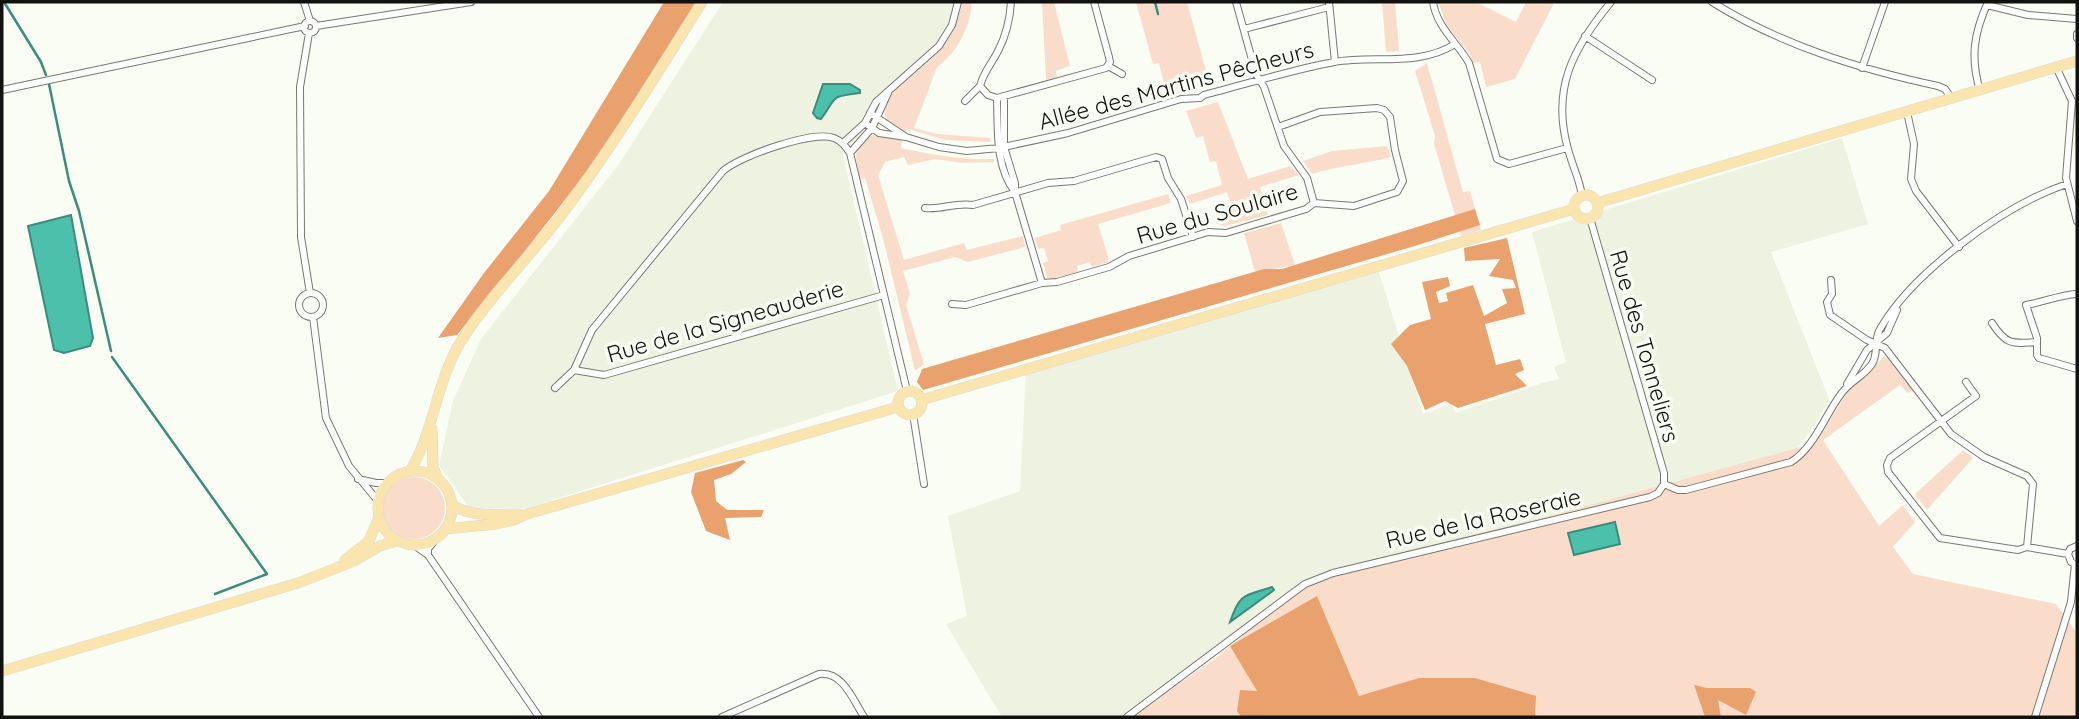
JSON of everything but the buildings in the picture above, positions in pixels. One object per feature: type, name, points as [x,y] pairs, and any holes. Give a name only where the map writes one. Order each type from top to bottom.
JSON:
[{"type":"main road","points":[[411,471],[420,455],[449,364],[462,340],[536,249],[598,165],[702,2]]},
{"type":"main road","points":[[1597,203],[2077,61]]},
{"type":"main road","points":[[1582,196],[1589,196],[1597,203],[1597,210],[1590,218],[1581,218],[1574,209],[1577,200],[1582,196]]},
{"type":"main road","points":[[921,400],[1574,209]]},
{"type":"main road","points":[[907,391],[917,394],[921,400],[919,410],[913,414],[906,414],[898,407],[898,399],[907,391]]},
{"type":"main road","points":[[445,529],[514,520],[898,407]]},
{"type":"main road","points":[[432,421],[433,467],[449,493],[452,505],[450,520],[435,540],[414,545],[396,541],[385,532],[379,518],[378,501],[387,483],[402,473],[411,471],[425,472],[438,479]]},
{"type":"main road","points":[[452,505],[476,514],[527,514]]},
{"type":"main road","points":[[328,572],[369,541],[379,518]]},
{"type":"main road","points":[[2,671],[298,583],[355,561],[380,546],[396,541]]},
{"type":"street","points":[[304,2],[308,27],[300,86],[301,237],[310,293]]},
{"type":"street","points":[[2,90],[308,27],[314,31],[316,26],[471,2]]},
{"type":"street","points":[[907,391],[850,153],[843,143],[865,123],[876,102],[939,46],[952,25],[958,2]]},
{"type":"street","points":[[965,101],[980,86],[999,50],[1010,17],[1011,2]]},
{"type":"street","points":[[1094,2],[1109,57],[1108,66]]},
{"type":"street","name":"Rue du Soulaire","points":[[952,304],[966,305],[1042,283],[1056,282],[1109,267],[1129,256],[1208,232],[1226,233],[1306,209],[1314,203],[1307,178],[1284,146],[1236,2]]},
{"type":"street","points":[[1433,2],[1445,33],[1469,63],[1497,159],[1509,164],[1567,148]]},
{"type":"street","points":[[1582,196],[1567,148],[1562,90],[1585,36],[1611,2]]},
{"type":"street","points":[[1712,2],[1779,38],[1863,68],[1942,87],[1952,99]]},
{"type":"street","points":[[1863,68],[1885,2]]},
{"type":"street","points":[[1980,91],[1975,71],[1975,37],[1987,3],[2028,15],[2077,19]]},
{"type":"street","points":[[1244,29],[1329,4],[1335,62]]},
{"type":"street","points":[[1585,36],[1652,80]]},
{"type":"street","name":"Allée des Martins Pêcheurs","points":[[865,123],[879,133],[906,137],[939,147],[967,151],[1001,148],[1068,133],[1181,99],[1200,98],[1204,94],[1335,62],[1415,58],[1440,54],[1455,44]]},
{"type":"street","points":[[980,86],[988,95],[1001,97],[1108,66]]},
{"type":"street","points":[[1108,66],[1122,74]]},
{"type":"street","points":[[2057,69],[2075,101],[2067,184],[2077,221]]},
{"type":"street","points":[[850,153],[872,128],[890,88]]},
{"type":"street","points":[[1001,97],[1001,148],[1010,186],[1015,192],[1042,283]]},
{"type":"street","points":[[1278,127],[1320,112],[1377,108],[1390,117],[1403,181],[1402,188],[1354,206],[1314,203]]},
{"type":"street","points":[[1907,112],[1914,145],[1911,179],[1916,191],[1959,247]]},
{"type":"street","name":"Allée des Martins Pêcheurs","points":[[870,113],[906,137]]},
{"type":"street","name":"Rue de la Signeauderie","points":[[555,388],[575,370],[592,330],[730,164],[808,138],[833,138],[843,143]]},
{"type":"street","points":[[925,208],[938,209],[961,203],[973,205],[1048,183],[1074,181],[1156,157],[1162,159],[1168,178],[1181,199],[1193,237]]},
{"type":"street","points":[[1664,484],[1678,490],[1686,490],[1781,467],[1791,462],[1803,452],[1867,350],[1887,333],[1909,291],[1929,269],[2026,201],[2067,184]]},
{"type":"street","name":"Rue des Tonneliers","points":[[1590,218],[1664,473],[1664,484]]},
{"type":"street","points":[[1831,280],[1832,294],[1828,302],[1830,315],[1885,348],[1951,434],[1984,457],[2027,475],[2033,484],[2027,547]]},
{"type":"street","points":[[310,293],[315,293],[323,300],[322,311],[313,317],[305,315],[300,307],[301,298],[310,293]]},
{"type":"street","points":[[2077,294],[2057,295],[2046,301],[2026,305],[2037,342],[2036,355],[2077,369]]},
{"type":"street","name":"Rue de la Signeauderie","points":[[575,370],[604,375],[884,295]]},
{"type":"street","points":[[313,317],[326,418],[341,453],[356,478],[378,501]]},
{"type":"street","points":[[1992,323],[2000,336],[2011,344],[2037,342]]},
{"type":"street","points":[[1845,388],[1871,365],[1876,355],[1875,344]]},
{"type":"street","points":[[1966,382],[1976,396],[1890,458],[1886,465],[1888,472],[1940,538],[2018,550],[2027,547],[2068,554]]},
{"type":"street","points":[[913,414],[923,484]]},
{"type":"street","points":[[356,478],[387,483]]},
{"type":"street","name":"Rue de la Roseraie","points":[[1127,717],[1290,595],[1318,578],[1650,496],[1658,493],[1664,484]]},
{"type":"street","points":[[428,555],[428,549],[435,540]]},
{"type":"street","points":[[414,545],[428,555],[539,717]]},
{"type":"street","points":[[2035,717],[2071,602],[2076,564],[2068,558],[2068,554],[2070,549],[2077,546]]},
{"type":"street","points":[[722,717],[807,679],[827,673],[837,676],[864,717]]},
{"type":"shaded area","points":[[664,2],[696,2],[667,54],[633,106],[560,206],[457,335],[438,338],[484,273],[549,191]]},
{"type":"shaded area","points":[[723,2],[960,2],[947,38],[873,101],[859,134],[843,156],[898,391],[527,508],[470,509],[439,465],[453,401],[481,339],[619,164]]},
{"type":"shaded area","points":[[962,2],[972,2],[966,30],[951,54],[937,67],[914,128],[937,134],[990,138],[990,142],[946,140],[908,129],[905,133],[898,130],[885,116],[885,106],[900,85],[947,40],[957,22]]},
{"type":"shaded area","points":[[1042,2],[1054,2],[1070,66],[1056,71],[1057,77],[1046,80]]},
{"type":"shaded area","points":[[1136,2],[1187,2],[1210,85],[1167,96],[1159,63],[1153,64]]},
{"type":"shaded area","points":[[1382,2],[1395,2],[1399,51],[1386,52]]},
{"type":"shaded area","points":[[1438,2],[1476,2],[1516,22],[1526,2],[1554,3],[1515,79],[1486,87],[1480,62],[1473,63],[1470,54],[1447,26]]},
{"type":"shaded area","points":[[1427,63],[1463,192],[1470,191],[1481,230],[1461,236],[1415,71]]},
{"type":"shaded area","points":[[1218,102],[1248,179],[1290,166],[1299,175],[1260,187],[1268,215],[1225,226],[1215,223],[1235,216],[1227,192],[1190,204],[1186,196],[1222,185],[1216,161],[1210,162],[1203,136],[1196,138],[1186,111]]},
{"type":"shaded area","points":[[873,135],[902,140],[901,148],[913,151],[959,158],[994,159],[994,162],[963,163],[935,159],[908,165],[904,157],[885,162],[878,175],[904,260],[964,243],[967,250],[1023,236],[1025,247],[968,262],[955,257],[903,271],[910,294],[906,305],[924,364],[915,371],[884,242],[865,178],[860,180],[857,166],[858,149]]},
{"type":"shaded area","points":[[1842,138],[1868,224],[1771,252],[1829,399],[1815,425],[1791,456],[1305,584],[1127,717],[1002,717],[946,624],[967,616],[948,516],[1020,491],[1026,370],[1379,272],[1423,414],[1451,404],[1456,413],[1559,379],[1554,367],[1566,362],[1532,232]]},
{"type":"shaded area","points":[[1387,146],[1391,157],[1312,174],[1303,161],[1332,151]]},
{"type":"shaded area","points":[[1168,194],[1171,203],[1098,224],[1108,262],[1092,267],[1090,262],[1077,266],[1078,272],[1050,279],[1047,277],[1043,263],[1048,261],[1044,248],[1038,249],[1035,238],[1061,230],[1060,225]]},
{"type":"shaded area","points":[[1475,209],[1480,225],[1418,245],[923,390],[917,382],[922,369],[1264,269],[1282,269]]},
{"type":"shaded area","points":[[1281,223],[1295,265],[1255,272],[1244,233]]},
{"type":"shaded area","points":[[1507,238],[1525,314],[1485,324],[1496,365],[1520,359],[1524,370],[1515,374],[1527,386],[1458,408],[1445,401],[1425,410],[1407,366],[1391,344],[1410,325],[1431,319],[1422,282],[1448,277],[1450,286],[1436,292],[1439,303],[1448,301],[1446,293],[1473,285],[1484,316],[1507,303],[1502,289],[1516,288],[1513,280],[1489,276],[1500,259],[1465,261],[1464,248]]},
{"type":"shaded area","points":[[1883,357],[1890,358],[1914,390],[1908,393],[1900,385],[1823,440],[1879,526],[1903,505],[1915,522],[1893,547],[1913,574],[2056,604],[2077,633],[2077,717],[1131,717],[1213,660],[1310,582],[1815,443],[1849,390]]},
{"type":"shaded area","points":[[1963,450],[1973,458],[1927,510],[1915,494]]},
{"type":"shaded area","points":[[743,460],[746,462],[731,474],[714,480],[716,501],[727,510],[764,510],[761,517],[725,518],[730,540],[706,531],[691,492],[695,473]]},
{"type":"shaded area","points":[[414,477],[436,486],[445,508],[436,530],[414,539],[392,530],[383,508],[392,486]]},
{"type":"shaded area","points":[[1317,596],[1359,696],[1419,678],[1475,678],[1536,696],[1535,717],[1241,717],[1237,711],[1240,690],[1257,691],[1230,646]]},
{"type":"shaded area","points":[[1694,685],[1707,688],[1750,688],[1756,692],[1746,715],[1718,700],[1721,717],[1705,717]]},
{"type":"water","points":[[823,84],[850,84],[860,90],[860,93],[835,99],[821,119],[813,113]]},
{"type":"water","points":[[71,215],[93,338],[90,346],[64,353],[54,350],[28,226]]},
{"type":"water","points":[[1615,522],[1620,544],[1574,555],[1568,533]]},
{"type":"water","points":[[1272,587],[1274,590],[1230,622],[1244,597]]},
{"type":"waterway","points":[[4,2],[41,62],[46,75]]},
{"type":"waterway","points":[[1155,2],[1158,14]]},
{"type":"waterway","points":[[49,84],[69,181],[79,211],[111,351]]},
{"type":"waterway","points":[[112,357],[267,574],[215,594]]}]
